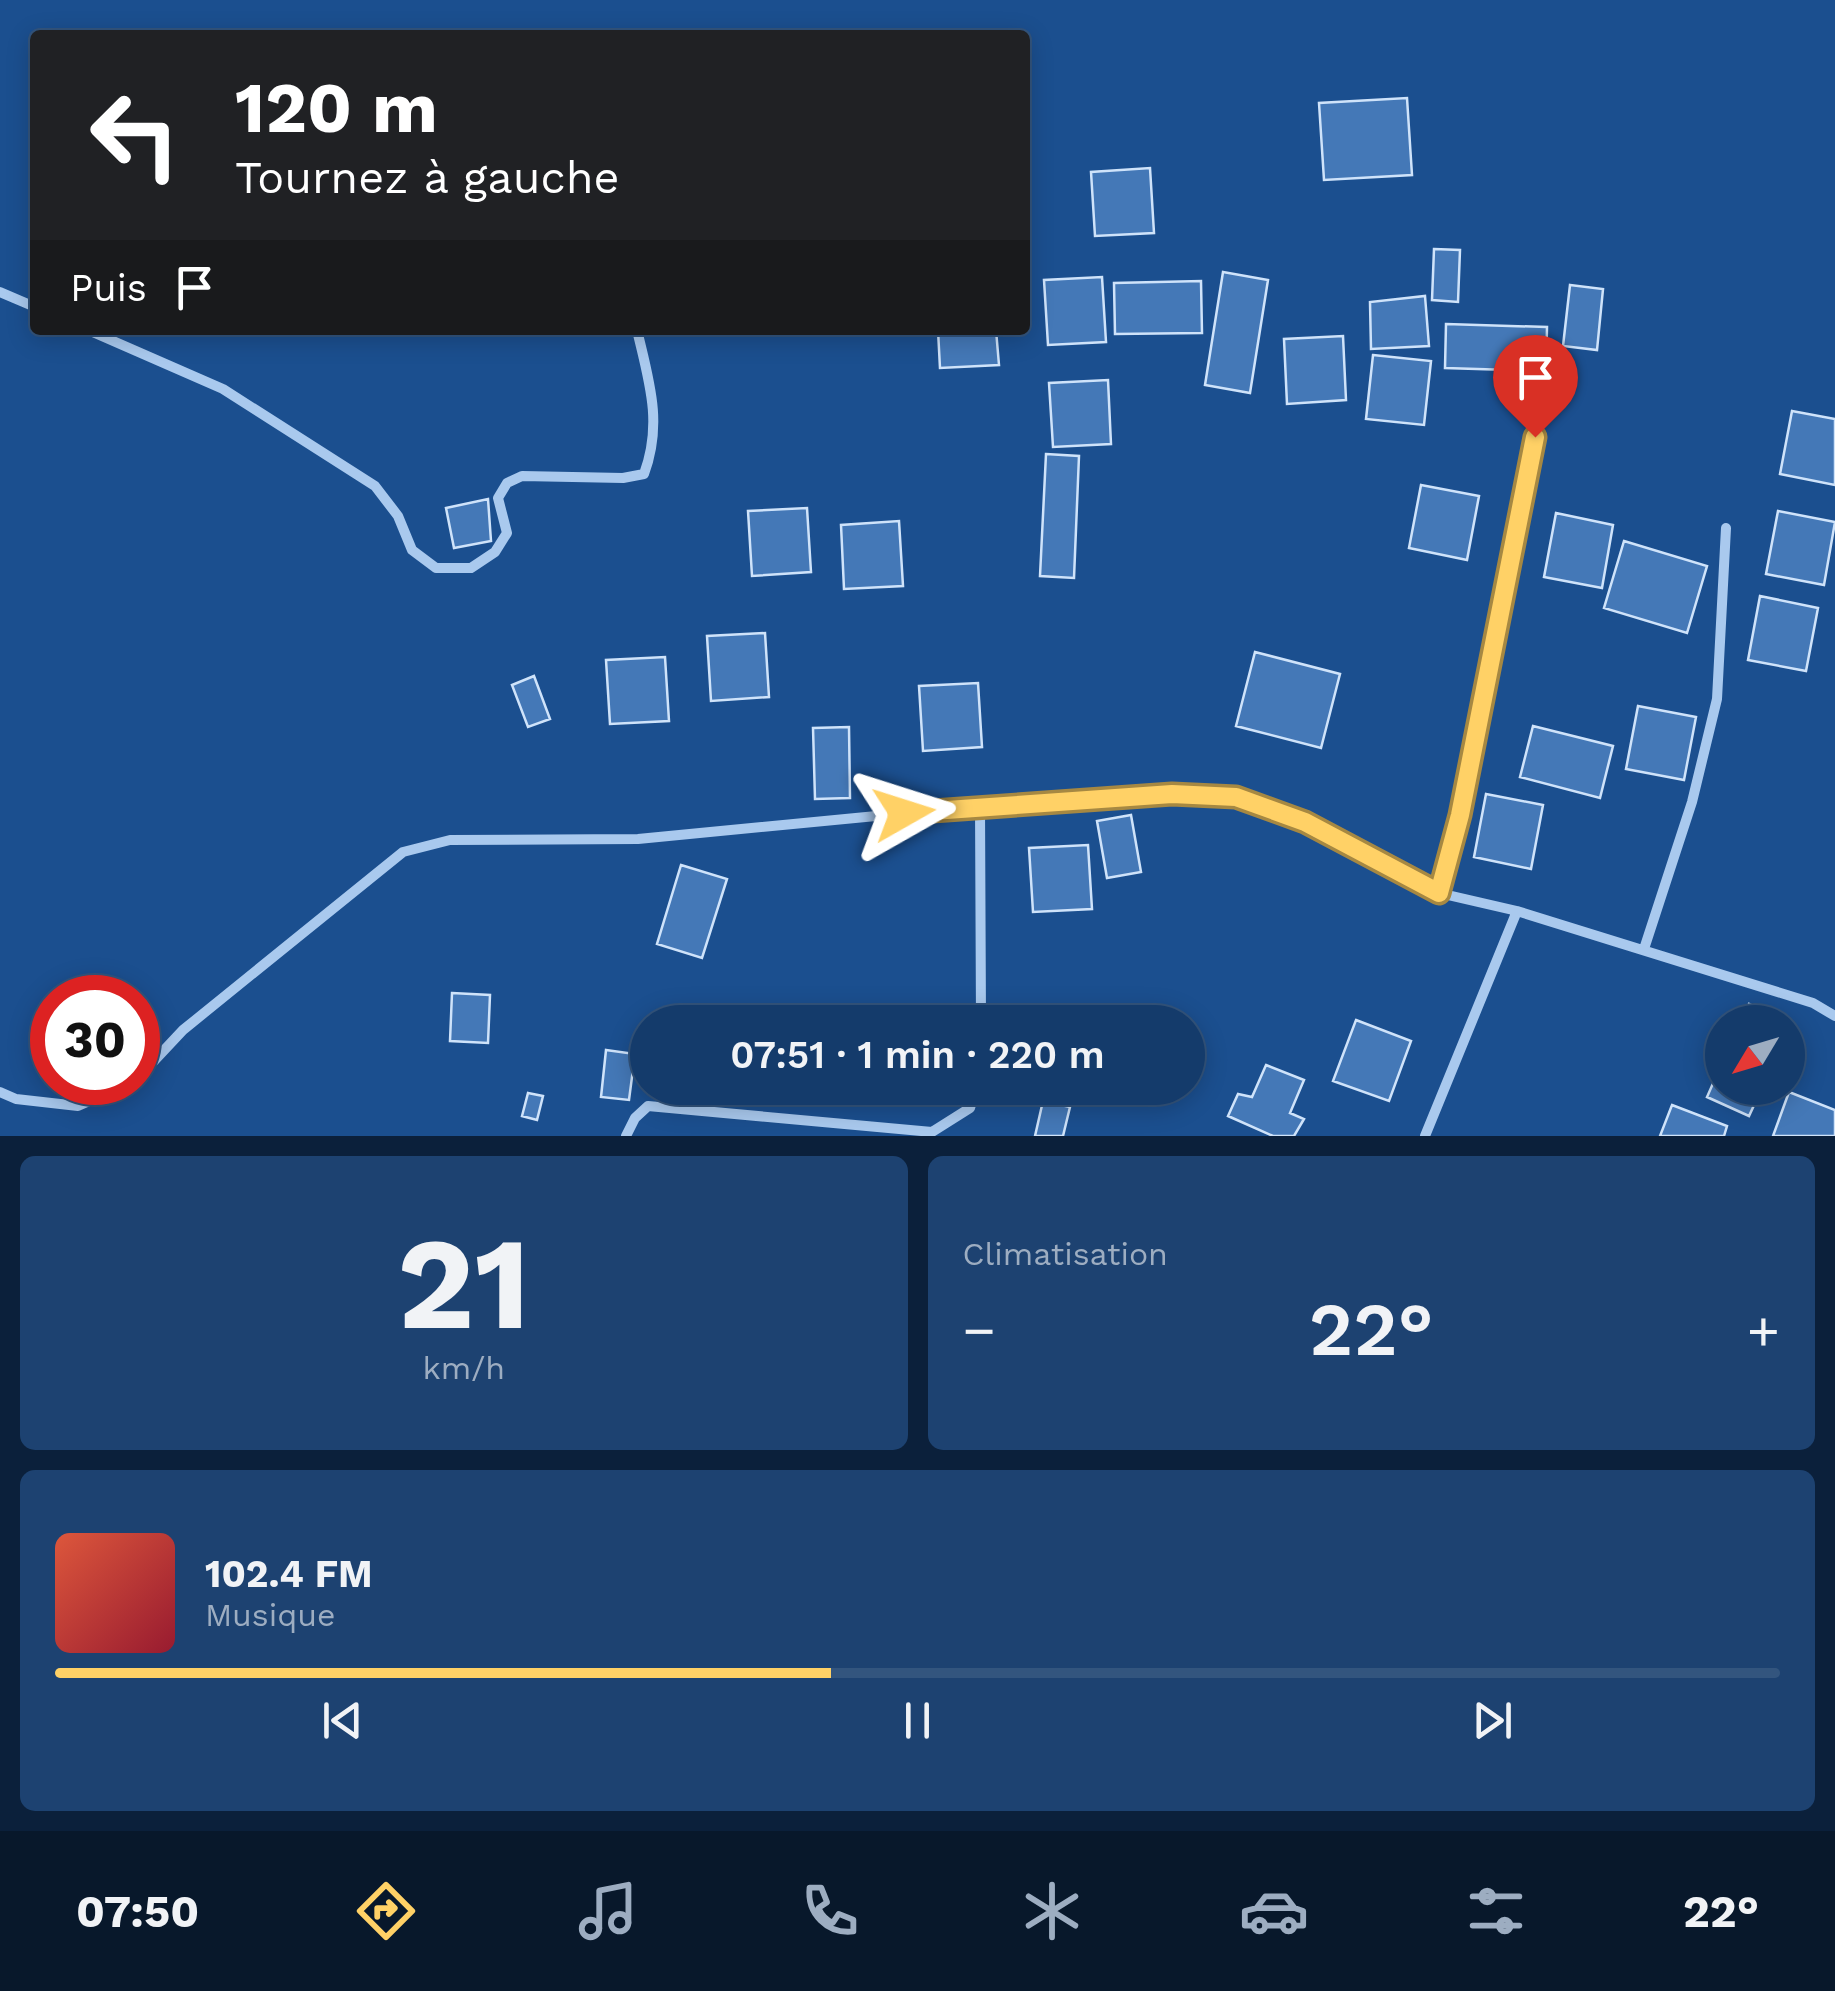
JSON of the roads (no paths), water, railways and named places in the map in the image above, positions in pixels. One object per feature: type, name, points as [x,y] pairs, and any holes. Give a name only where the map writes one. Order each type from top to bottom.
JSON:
[{"type":"street","points":[[0,292],[30,305]]},
{"type":"street","points":[[99,335],[223,389],[375,486],[398,516],[412,550],[436,568],[472,568],[495,552],[507,533],[498,498],[507,483],[522,476],[624,478],[644,474],[654,448],[651,378],[638,335]]},
{"type":"street","points":[[1439,893],[1460,815],[1535,437]]},
{"type":"street","points":[[1644,949],[1692,802],[1718,699],[1726,528]]},
{"type":"street","points":[[160,1054],[183,1030],[404,852],[450,840],[638,839],[980,806],[1172,794],[1236,797],[1305,822],[1439,893],[1518,911],[1644,949],[1813,1003],[1835,1016]]},
{"type":"street","points":[[980,806],[981,1005]]},
{"type":"street","points":[[1424,1136],[1518,911]]},
{"type":"street","points":[[0,1092],[30,1101]]},
{"type":"street","points":[[626,1136],[635,1118],[648,1106],[932,1132],[971,1105]]}]
